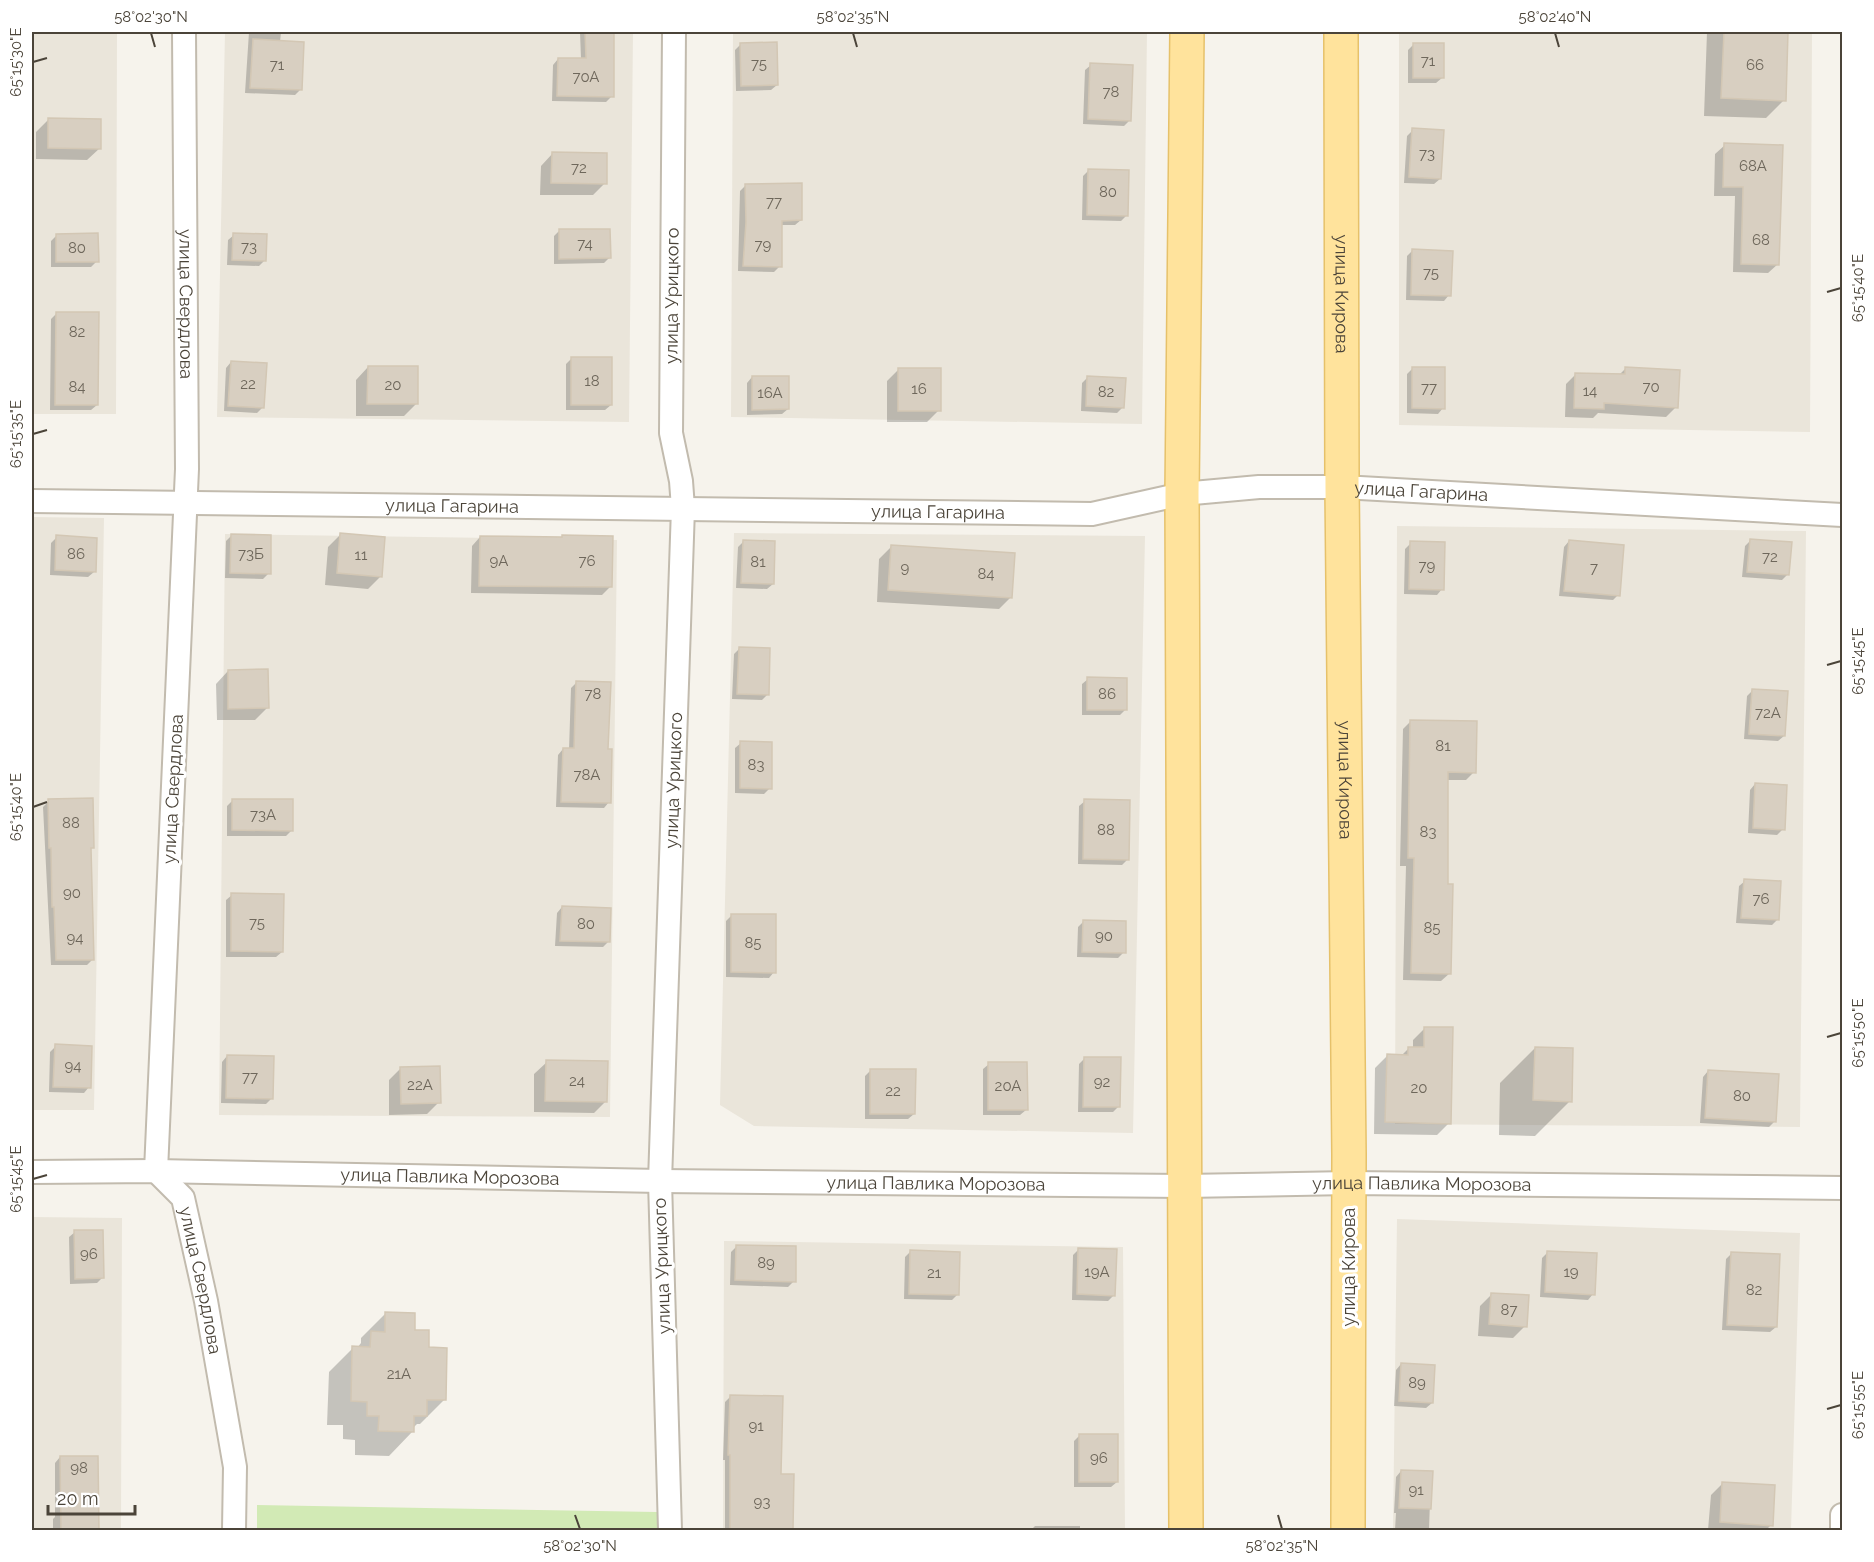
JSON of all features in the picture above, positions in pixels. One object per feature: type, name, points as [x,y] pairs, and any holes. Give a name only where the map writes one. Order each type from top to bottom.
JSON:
[{"type":"main road","points":[[1186,1530],[1182,494],[1187,32]]},
{"type":"main road","name":"улица Кирова","points":[[1341,32],[1342,487],[1349,1183],[1348,1530]]},
{"type":"street","name":"улица Свердлова","points":[[184,32],[186,503],[156,1171],[183,1198],[206,1301],[235,1467],[234,1530]]},
{"type":"street","name":"улица Урицкого","points":[[670,1530],[660,1181],[683,508],[681,481],[670,433],[674,32]]},
{"type":"street","name":"улица Гагарина","points":[[32,501],[1092,514],[1182,494],[1259,487],[1342,487],[1842,515]]},
{"type":"street","name":"улица Павлика Морозова","points":[[32,1173],[156,1171],[660,1181],[1185,1186],[1349,1183],[1842,1188]]},
{"type":"street","points":[[1842,1515],[1842,1530]]},
{"type":"shaded area","points":[[32,32],[117,32],[116,414],[32,414]]},
{"type":"shaded area","points":[[225,32],[633,32],[629,422],[217,417]]},
{"type":"shaded area","points":[[733,32],[1147,32],[1142,424],[731,417]]},
{"type":"shaded area","points":[[1399,32],[1812,32],[1810,432],[1399,425]]},
{"type":"shaded area","points":[[32,517],[104,518],[94,1110],[32,1110]]},
{"type":"shaded area","points":[[1397,526],[1806,531],[1800,1127],[1395,1124]]},
{"type":"shaded area","points":[[734,533],[1145,536],[1133,1133],[754,1126],[720,1105]]},
{"type":"shaded area","points":[[225,534],[617,540],[610,1117],[219,1115]]},
{"type":"shaded area","points":[[32,1217],[122,1218],[121,1530],[32,1530]]},
{"type":"shaded area","points":[[1397,1219],[1800,1233],[1791,1530],[1393,1530]]},
{"type":"shaded area","points":[[724,1241],[1123,1247],[1125,1530],[723,1530]]},
{"type":"green space","points":[[257,1505],[657,1512],[657,1530],[257,1530]]},
{"type":"building","points":[[585,32],[614,32],[614,97],[557,96],[558,58],[586,58]]},
{"type":"building","points":[[1724,32],[1788,32],[1786,101],[1721,98]]},
{"type":"building","points":[[253,39],[304,42],[302,90],[250,88]]},
{"type":"building","points":[[777,42],[778,85],[741,86],[740,43]]},
{"type":"building","points":[[1413,43],[1444,43],[1444,78],[1413,78]]},
{"type":"building","points":[[1090,63],[1133,65],[1131,121],[1088,119]]},
{"type":"building","points":[[48,118],[101,119],[101,149],[48,148]]},
{"type":"building","points":[[1412,128],[1444,130],[1441,179],[1409,177]]},
{"type":"building","points":[[1724,143],[1783,145],[1779,265],[1741,264],[1743,187],[1723,187]]},
{"type":"building","points":[[552,152],[607,153],[607,184],[551,183]]},
{"type":"building","points":[[1088,169],[1129,170],[1128,216],[1087,215]]},
{"type":"building","points":[[802,183],[802,220],[782,221],[782,267],[743,266],[746,222],[745,184]]},
{"type":"building","points":[[559,229],[610,229],[611,258],[559,259]]},
{"type":"building","points":[[98,233],[99,262],[56,262],[56,234]]},
{"type":"building","points":[[233,233],[267,234],[266,261],[232,260]]},
{"type":"building","points":[[1412,249],[1453,251],[1451,296],[1411,295]]},
{"type":"building","points":[[56,312],[99,312],[98,405],[55,405]]},
{"type":"building","points":[[571,357],[612,357],[612,405],[571,405]]},
{"type":"building","points":[[231,361],[267,363],[264,408],[228,406]]},
{"type":"building","points":[[368,366],[418,366],[418,404],[367,404]]},
{"type":"building","points":[[1412,367],[1445,367],[1445,409],[1412,408]]},
{"type":"building","points":[[1625,367],[1680,370],[1678,408],[1604,403],[1604,409],[1574,408],[1575,373],[1625,374]]},
{"type":"building","points":[[898,368],[941,368],[941,411],[898,411]]},
{"type":"building","points":[[752,376],[789,376],[789,409],[752,410]]},
{"type":"building","points":[[1087,376],[1126,378],[1124,408],[1086,406]]},
{"type":"building","points":[[340,533],[385,537],[382,577],[337,573]]},
{"type":"building","points":[[231,534],[271,535],[271,574],[230,573]]},
{"type":"building","points":[[56,535],[97,538],[96,572],[55,570]]},
{"type":"building","points":[[562,535],[613,536],[612,587],[479,586],[480,536],[562,537]]},
{"type":"building","points":[[1750,539],[1792,542],[1789,575],[1747,572]]},
{"type":"building","points":[[743,540],[775,541],[774,584],[741,583]]},
{"type":"building","points":[[1569,540],[1624,545],[1620,596],[1564,591]]},
{"type":"building","points":[[1410,541],[1445,542],[1444,590],[1409,589]]},
{"type":"building","points":[[891,545],[1015,553],[1012,598],[888,590]]},
{"type":"building","points":[[739,647],[770,648],[769,695],[737,694]]},
{"type":"building","points":[[268,669],[269,708],[228,709],[228,670]]},
{"type":"building","points":[[1087,677],[1127,678],[1127,710],[1087,710]]},
{"type":"building","points":[[576,681],[611,682],[608,749],[612,749],[611,803],[561,802],[563,748],[574,748]]},
{"type":"building","points":[[1752,689],[1788,691],[1785,736],[1749,734]]},
{"type":"building","points":[[1410,720],[1477,721],[1476,773],[1448,772],[1448,884],[1453,884],[1451,974],[1411,973],[1414,858],[1408,858]]},
{"type":"building","points":[[740,741],[772,742],[772,789],[740,788]]},
{"type":"building","points":[[1755,783],[1787,785],[1785,830],[1753,828]]},
{"type":"building","points":[[93,798],[94,848],[91,848],[94,960],[56,960],[48,799]]},
{"type":"building","points":[[232,799],[293,799],[293,831],[232,830]]},
{"type":"building","points":[[1084,799],[1130,800],[1129,860],[1083,859]]},
{"type":"building","points":[[1744,879],[1781,881],[1779,920],[1741,918]]},
{"type":"building","points":[[231,893],[284,894],[283,952],[231,951]]},
{"type":"building","points":[[562,906],[611,908],[610,942],[560,941]]},
{"type":"building","points":[[731,914],[776,914],[776,973],[731,972]]},
{"type":"building","points":[[1083,920],[1126,921],[1126,953],[1082,952]]},
{"type":"building","points":[[1424,1027],[1453,1027],[1451,1124],[1385,1122],[1387,1054],[1408,1055],[1408,1047],[1424,1047]]},
{"type":"building","points":[[55,1044],[92,1046],[91,1088],[53,1087]]},
{"type":"building","points":[[1535,1047],[1573,1048],[1572,1102],[1533,1100]]},
{"type":"building","points":[[227,1055],[274,1056],[273,1099],[226,1098]]},
{"type":"building","points":[[1084,1057],[1121,1057],[1120,1107],[1083,1107]]},
{"type":"building","points":[[546,1060],[608,1061],[607,1102],[545,1101]]},
{"type":"building","points":[[988,1062],[1027,1062],[1028,1110],[988,1110]]},
{"type":"building","points":[[440,1066],[441,1103],[401,1104],[400,1067]]},
{"type":"building","points":[[870,1069],[916,1069],[915,1114],[870,1114]]},
{"type":"building","points":[[1708,1070],[1779,1074],[1776,1122],[1705,1118]]},
{"type":"building","points":[[74,1230],[103,1230],[104,1278],[75,1279]]},
{"type":"building","points":[[736,1245],[796,1246],[796,1282],[735,1280]]},
{"type":"building","points":[[1078,1248],[1117,1249],[1115,1296],[1077,1294]]},
{"type":"building","points":[[910,1250],[960,1252],[959,1295],[909,1294]]},
{"type":"building","points":[[1547,1251],[1597,1253],[1595,1295],[1545,1292]]},
{"type":"building","points":[[1731,1252],[1780,1254],[1777,1327],[1727,1325]]},
{"type":"building","points":[[1491,1293],[1529,1295],[1527,1327],[1489,1324]]},
{"type":"building","points":[[385,1312],[415,1313],[415,1330],[429,1330],[429,1347],[447,1348],[446,1400],[427,1400],[427,1416],[414,1416],[414,1432],[378,1431],[379,1416],[367,1416],[367,1402],[351,1401],[352,1346],[370,1347],[371,1331],[385,1332]]},
{"type":"building","points":[[1401,1363],[1435,1365],[1433,1403],[1399,1401]]},
{"type":"building","points":[[730,1395],[783,1396],[781,1474],[794,1474],[793,1530],[730,1530],[730,1455],[728,1455]]},
{"type":"building","points":[[1079,1434],[1118,1434],[1118,1482],[1079,1482]]},
{"type":"building","points":[[60,1456],[98,1456],[99,1530],[61,1530]]},
{"type":"building","points":[[1401,1470],[1433,1471],[1431,1509],[1399,1508]]},
{"type":"building","points":[[1722,1482],[1775,1485],[1773,1526],[1720,1522]]}]
